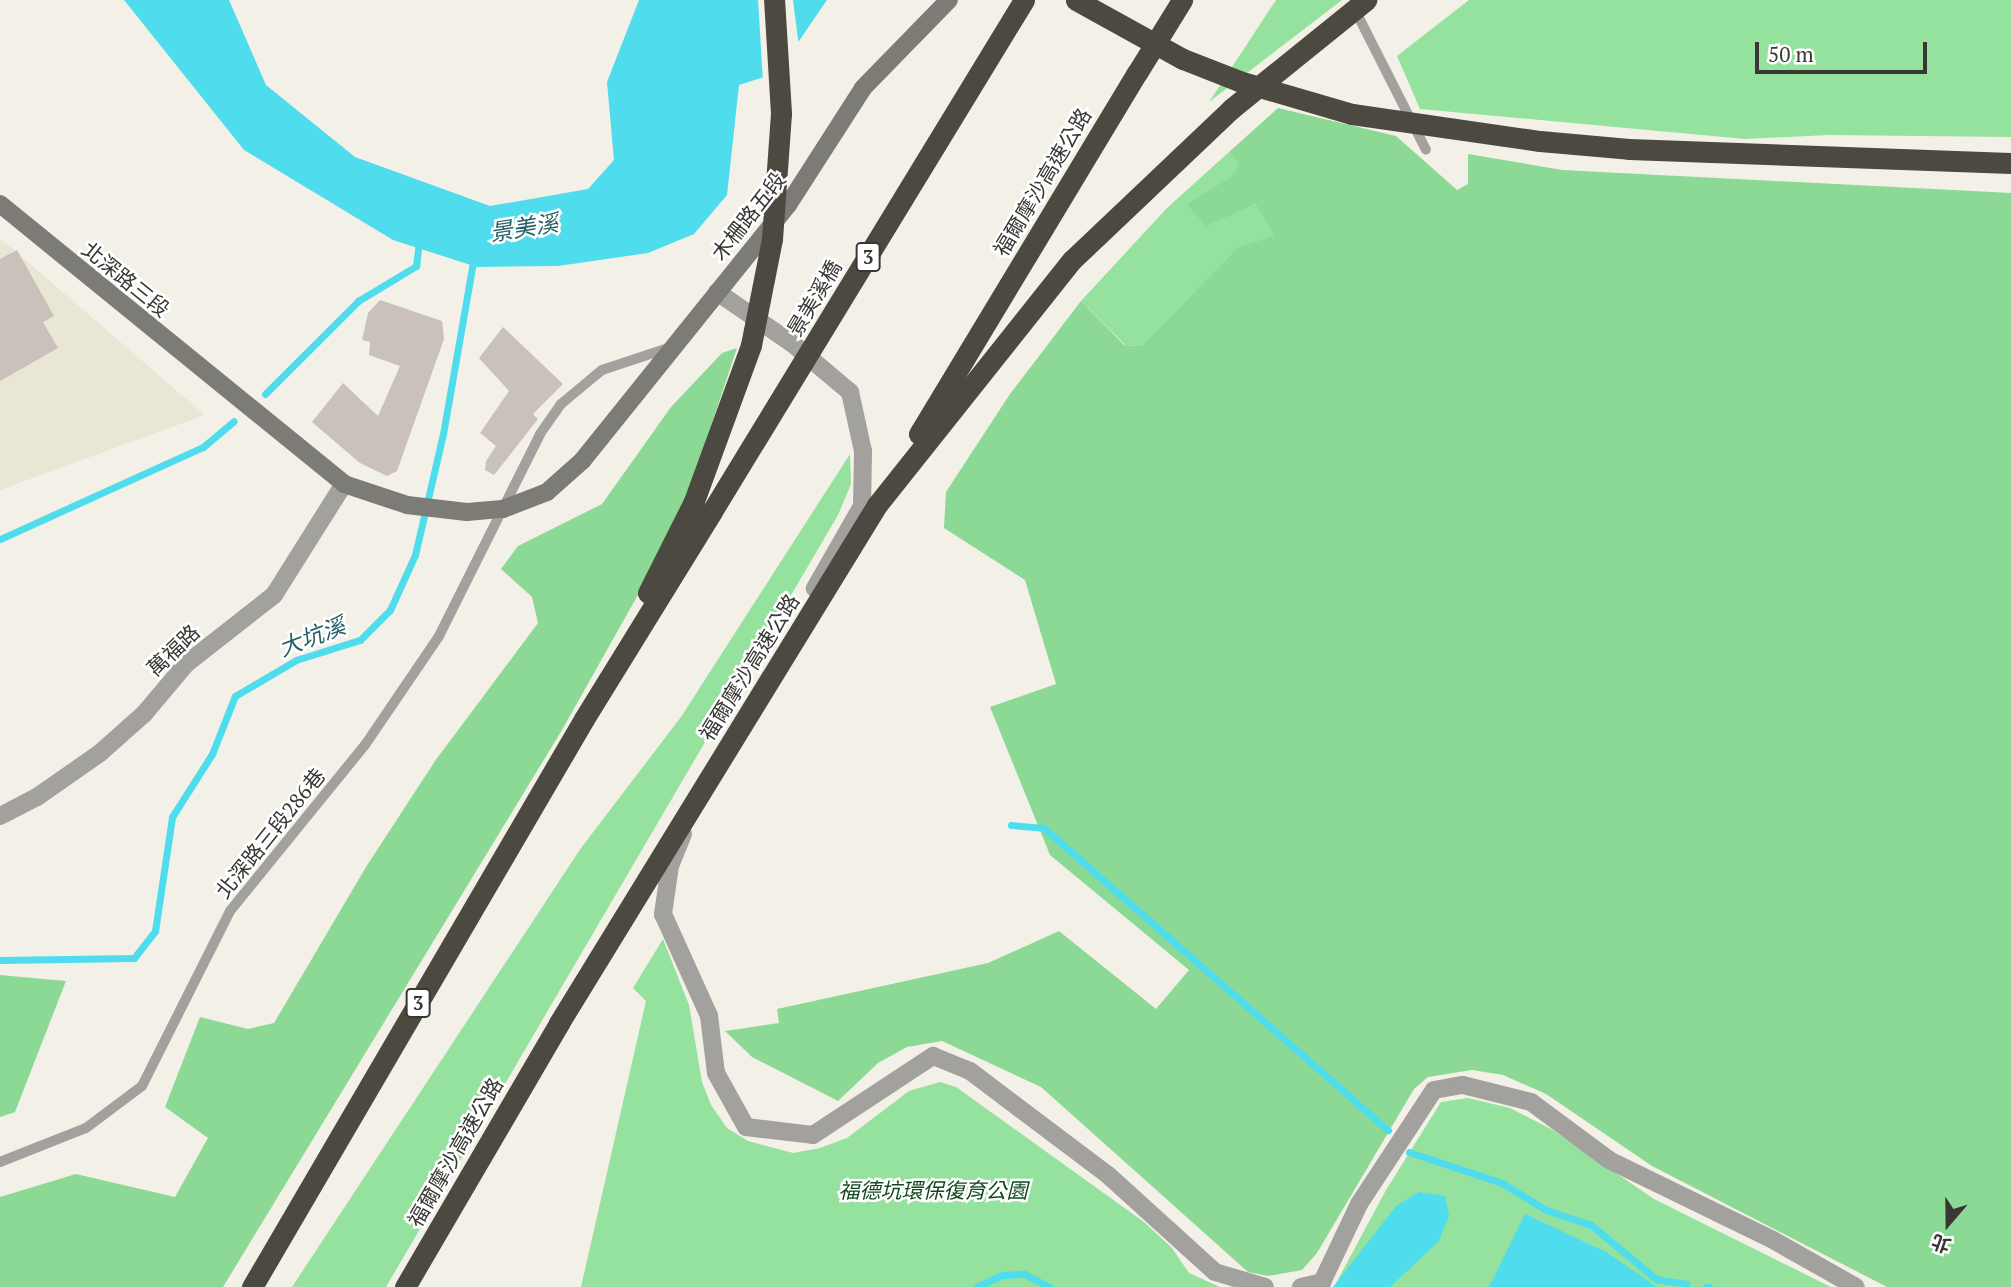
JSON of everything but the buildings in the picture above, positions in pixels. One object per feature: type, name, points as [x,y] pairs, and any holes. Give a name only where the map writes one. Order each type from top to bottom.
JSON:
[{"type":"highway","points":[[703,507],[751,345],[772,239],[781,113],[775,0]]},
{"type":"highway","name":"景美溪橋","points":[[703,507],[1024,0]]},
{"type":"highway","name":"福爾摩沙高速公路","points":[[405,1287],[559,1023],[877,505],[1182,0]]},
{"type":"highway","points":[[877,505],[1072,260],[1231,109],[1355,4],[1372,0]]},
{"type":"highway","points":[[1077,1],[1194,63],[1289,97],[1352,114],[1540,141],[1629,149],[2011,163]]},
{"type":"highway","name":"3","points":[[252,1287],[584,719],[703,507]]},
{"type":"main road","name":"木柵路五段","points":[[503,509],[547,492],[582,461],[788,205],[863,88],[949,0]]},
{"type":"main road","name":"北深路三段","points":[[0,204],[344,484]]},
{"type":"main road","points":[[344,484],[407,505],[458,511],[503,509]]},
{"type":"street","points":[[717,292],[793,344],[850,393],[863,451],[862,506],[701,787],[670,866],[663,914],[709,1016],[716,1073],[746,1127],[813,1135],[933,1056],[970,1071],[1108,1174],[1215,1272],[1265,1287]]},
{"type":"street","name":"萬福路","points":[[0,816],[37,797],[100,753],[144,713],[186,664],[274,595],[344,484]]},
{"type":"street","points":[[1301,1287],[1322,1282],[1359,1204],[1434,1090],[1463,1085],[1531,1102],[1609,1160],[1773,1240],[1856,1287]]},
{"type":"lane","points":[[1355,4],[1426,150]]},
{"type":"lane","name":"北深路三段286巷","points":[[0,1162],[86,1128],[142,1086],[230,911],[380,724],[439,636],[540,434],[581,383],[602,370],[673,347]]},
{"type":"shaded area","points":[[0,238],[205,415],[0,490]]},
{"type":"green space","points":[[1276,0],[1342,0],[1209,102]]},
{"type":"green space","points":[[1469,0],[2011,0],[2011,137],[1828,135],[1745,139],[1420,109],[1397,56]]},
{"type":"green space","points":[[1278,108],[1396,136],[1457,190],[1468,184],[1468,154],[1562,170],[2011,193],[2011,1287],[1887,1287],[1652,1166],[1546,1094],[1503,1075],[1472,1070],[1428,1077],[1414,1089],[1317,1253],[1302,1270],[1268,1276],[1248,1272],[1041,1087],[942,1041],[907,1047],[878,1063],[838,1101],[752,1057],[725,1031],[779,1023],[777,1009],[988,963],[1059,931],[1156,1009],[1189,970],[1050,855],[990,707],[1056,684],[1025,580],[944,528],[946,492],[1010,394],[1081,301],[1124,345],[1142,346],[1239,247],[1274,236],[1255,204],[1206,226],[1187,204],[1230,177],[1240,165],[1229,152]]},
{"type":"green space","points":[[1229,152],[1241,165],[1230,177],[1188,204],[1237,211],[1255,204],[1274,236],[1142,346],[1125,345],[1081,301],[1167,208]]},
{"type":"green space","points":[[737,348],[693,480],[639,593],[562,730],[223,1287],[0,1287],[0,1197],[76,1174],[175,1197],[208,1138],[165,1107],[200,1017],[248,1029],[274,1023],[366,867],[435,761],[538,623],[532,597],[501,569],[518,546],[602,504],[671,407],[722,353]]},
{"type":"green space","points":[[850,454],[851,484],[838,515],[386,1287],[292,1287],[581,848],[681,717]]},
{"type":"green space","name":"福德坑環保復育公園","points":[[663,939],[689,1005],[702,1082],[711,1105],[727,1128],[748,1141],[793,1153],[820,1148],[847,1138],[909,1091],[940,1082],[956,1087],[1144,1222],[1172,1248],[1189,1273],[1220,1287],[581,1287],[646,1001],[633,988]]},
{"type":"green space","points":[[0,975],[66,981],[15,1112],[0,1117]]},
{"type":"green space","points":[[1468,1098],[1510,1108],[1551,1129],[1654,1199],[1831,1287],[1334,1287],[1386,1190],[1441,1102]]},
{"type":"water","name":"景美溪","points":[[124,0],[229,0],[266,85],[355,157],[490,206],[588,189],[614,160],[607,82],[639,0],[827,0],[777,73],[739,85],[727,195],[694,234],[648,253],[558,266],[477,267],[393,240],[244,150]]},
{"type":"water","points":[[1419,1192],[1445,1196],[1449,1216],[1439,1241],[1390,1287],[1333,1287],[1396,1206]]},
{"type":"water","points":[[1525,1214],[1606,1252],[1657,1287],[1489,1287]]},
{"type":"pier","points":[[758,0],[793,0],[799,47],[780,75],[763,81]]},
{"type":"waterway","points":[[265,394],[358,301],[416,266],[419,242]]},
{"type":"waterway","name":"大坑溪","points":[[0,960],[134,958],[155,931],[172,817],[212,754],[235,696],[296,660],[360,640],[390,610],[415,555],[443,434],[474,257]]},
{"type":"waterway","points":[[0,539],[203,447],[234,421]]},
{"type":"waterway","points":[[1011,825],[1044,828],[1388,1130]]},
{"type":"waterway","points":[[1409,1152],[1502,1183],[1546,1210],[1591,1225],[1656,1279],[1687,1284]]},
{"type":"waterway","points":[[977,1287],[1002,1275],[1024,1274],[1050,1287]]}]
